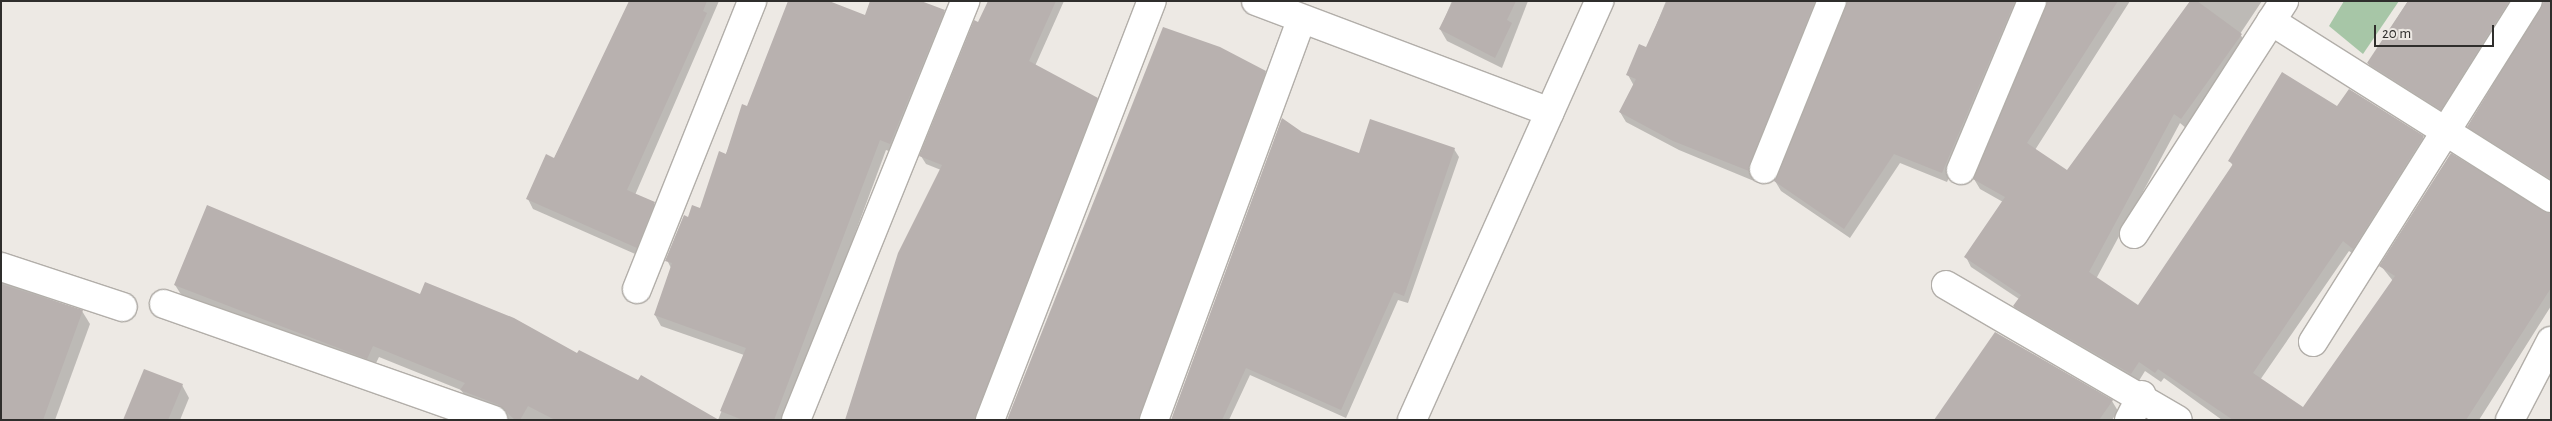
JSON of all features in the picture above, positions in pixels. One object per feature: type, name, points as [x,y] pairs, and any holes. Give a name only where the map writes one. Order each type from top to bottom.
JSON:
[{"type":"street","points":[[637,289],[752,1]]},
{"type":"street","points":[[796,420],[965,1]]},
{"type":"street","points":[[990,420],[1152,1]]},
{"type":"street","points":[[1256,1],[1301,20],[1550,112]]},
{"type":"street","points":[[1412,420],[1600,1]]},
{"type":"street","points":[[1764,170],[1832,1]]},
{"type":"street","points":[[1961,170],[2032,1]]},
{"type":"street","points":[[2313,342],[2528,1]]},
{"type":"street","points":[[2134,234],[2278,11],[2551,198]]},
{"type":"street","points":[[1154,420],[1301,20]]},
{"type":"street","points":[[1,266],[123,307]]},
{"type":"street","points":[[1946,285],[2142,395],[2178,420]]},
{"type":"street","points":[[164,304],[493,420]]},
{"type":"street","points":[[2510,420],[2551,340]]},
{"type":"street","points":[[2129,420],[2142,395]]},
{"type":"green space","points":[[2344,1],[2399,1],[2363,54],[2329,26]]},
{"type":"building","points":[[629,1],[707,1],[703,11],[707,13],[627,190],[655,202],[637,248],[526,199],[546,154],[554,158]]},
{"type":"building","points":[[788,1],[829,1],[865,15],[870,1],[921,1],[945,10],[890,144],[880,140],[774,420],[743,420],[720,411],[746,348],[654,315],[672,263],[665,261],[684,215],[688,217],[692,205],[700,208],[719,151],[726,154],[742,104],[747,106]]},
{"type":"building","points":[[988,1],[1056,1],[1029,61],[1098,98],[975,420],[845,420],[898,253],[942,165],[919,156],[974,20],[978,22]]},
{"type":"building","points":[[1453,1],[1516,1],[1507,20],[1512,23],[1495,58],[1439,29]]},
{"type":"building","points":[[1667,1],[1815,1],[1749,171],[1673,141],[1619,112],[1636,79],[1626,75],[1639,44],[1646,47]]},
{"type":"building","points":[[1847,1],[2015,1],[1942,173],[1894,154],[1844,229],[1774,181]]},
{"type":"building","points":[[2047,1],[2118,1],[2027,143],[2067,170],[2190,1],[2197,1],[2242,34],[2181,119],[2174,114],[2089,272],[2138,305],[2233,164],[2228,161],[2282,72],[2337,106],[2349,89],[2424,136],[2353,249],[2343,241],[2253,373],[2303,407],[2395,276],[2379,266],[2451,153],[2551,214],[2551,288],[2466,420],[2233,420],[2158,369],[2155,373],[2139,362],[2131,374],[2013,306],[2021,295],[1964,257],[2005,197],[1973,179]]},
{"type":"building","points":[[2408,1],[2509,1],[2441,110],[2367,63]]},
{"type":"building","points":[[2544,1],[2551,1],[2551,179],[2467,127]]},
{"type":"building","points":[[1163,27],[1220,47],[1266,71],[1139,420],[1007,420]]},
{"type":"building","points":[[1282,118],[1302,132],[1359,153],[1370,119],[1455,148],[1404,296],[1394,292],[1341,410],[1246,368],[1222,420],[1171,420]]},
{"type":"building","points":[[207,205],[420,294],[425,282],[514,318],[577,353],[579,350],[638,380],[641,375],[719,420],[555,420],[528,406],[520,420],[515,420],[499,405],[460,390],[465,383],[373,346],[367,359],[174,285]]},
{"type":"building","points":[[1,284],[83,310],[43,420],[1,420]]},
{"type":"building","points":[[1995,332],[2113,400],[2099,420],[1934,420]]},
{"type":"building","points":[[144,369],[183,384],[168,420],[123,420]]}]
